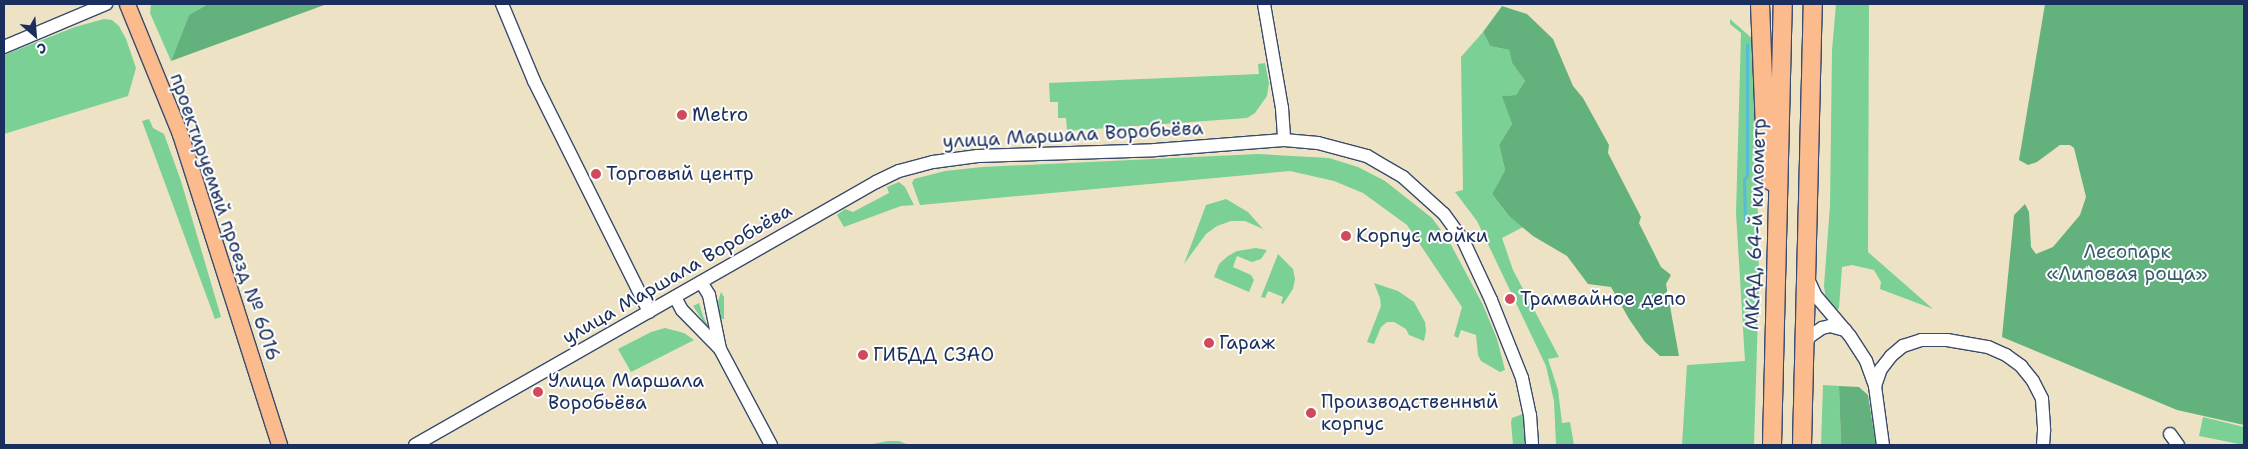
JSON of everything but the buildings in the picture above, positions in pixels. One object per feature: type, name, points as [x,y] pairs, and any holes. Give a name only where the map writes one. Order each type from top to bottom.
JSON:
[{"type":"highway","points":[[1760,4],[1766,151],[1778,214]]},
{"type":"highway","name":"МКАД, 64-й километр","points":[[1772,445],[1783,4]]},
{"type":"highway","points":[[1802,445],[1809,125],[1814,4]]},
{"type":"highway","points":[[1813,32],[1818,4]]},
{"type":"main road","name":"проектируемый проезд № 6016","points":[[127,4],[180,134],[279,445]]},
{"type":"street","points":[[4,47],[106,4]]},
{"type":"street","points":[[502,4],[534,81],[649,312]]},
{"type":"street","points":[[1264,4],[1282,108],[1284,140]]},
{"type":"street","name":"улица Маршала Воробьёва","points":[[415,445],[876,182],[899,171],[933,162],[978,156],[1155,150],[1284,140],[1318,143],[1367,156],[1403,177],[1444,214],[1468,250],[1494,306],[1522,378],[1530,415],[1532,445]]},
{"type":"street","points":[[1806,272],[1816,296],[1859,348],[1868,364],[1875,386],[1883,445]]},
{"type":"street","points":[[701,282],[709,295],[720,349]]},
{"type":"street","points":[[675,297],[682,310],[720,349],[771,445]]},
{"type":"street","points":[[1804,350],[1809,337],[1822,328],[1830,326],[1845,330]]},
{"type":"street","points":[[1875,386],[1890,356],[1903,346],[1921,340],[1947,340],[1988,347],[2006,355],[2027,373],[2042,398],[2043,445]]},
{"type":"street","points":[[1868,364],[1878,367],[1884,366]]},
{"type":"street","points":[[2170,434],[2178,445]]},
{"type":"green space","points":[[151,4],[208,4],[189,15],[171,61],[150,13]]},
{"type":"green space","points":[[208,4],[327,4],[171,61],[189,15]]},
{"type":"green space","points":[[1836,4],[1869,4],[1868,252],[1933,309],[1880,289],[1881,282],[1874,270],[1852,265],[1842,267],[1839,308],[1835,312],[1826,301],[1824,286],[1830,205],[1832,50]]},
{"type":"green space","name":"Лесопарк «Липовая роща»","points":[[2045,4],[2244,4],[2244,425],[2177,410],[2002,337],[2014,215],[2025,204],[2029,212],[2031,247],[2036,254],[2053,247],[2080,215],[2086,197],[2074,148],[2070,145],[2060,145],[2037,162],[2028,165],[2019,160]]},
{"type":"green space","points":[[1502,6],[1527,14],[1553,39],[1573,86],[1583,98],[1609,145],[1608,153],[1641,217],[1639,223],[1661,267],[1671,275],[1666,284],[1679,356],[1660,356],[1645,342],[1629,319],[1611,287],[1588,284],[1567,256],[1533,236],[1509,216],[1492,194],[1505,170],[1499,145],[1512,124],[1502,96],[1516,95],[1525,81],[1512,63],[1509,50],[1490,46],[1483,32]]},
{"type":"green space","points":[[104,19],[112,20],[119,26],[126,39],[136,68],[128,96],[4,134],[4,55],[75,27]]},
{"type":"green space","points":[[1730,19],[1755,41],[1759,282],[1754,445],[1682,445],[1687,365],[1745,361],[1736,213],[1741,33],[1730,24]]},
{"type":"green space","points":[[1483,32],[1490,46],[1509,50],[1512,63],[1525,81],[1516,95],[1503,96],[1512,124],[1499,145],[1505,170],[1492,194],[1509,216],[1523,227],[1502,238],[1513,270],[1559,357],[1548,359],[1558,390],[1562,423],[1570,422],[1574,445],[1556,445],[1554,401],[1546,366],[1477,221],[1455,192],[1463,190],[1461,57]]},
{"type":"green space","points":[[1265,63],[1269,83],[1267,96],[1255,113],[1247,118],[1067,131],[1066,118],[1058,118],[1058,102],[1050,102],[1049,83],[1259,74],[1258,64]]},
{"type":"green space","points":[[149,119],[153,128],[164,134],[181,181],[221,317],[215,319],[142,121]]},
{"type":"green space","points":[[1258,154],[1329,158],[1358,167],[1385,181],[1432,218],[1449,241],[1483,305],[1497,339],[1505,370],[1500,372],[1481,361],[1478,355],[1476,335],[1461,330],[1458,338],[1454,336],[1462,307],[1407,225],[1363,193],[1334,181],[1290,171],[920,205],[912,183],[914,179],[945,171],[982,167]]},
{"type":"green space","points":[[899,182],[905,187],[914,205],[901,206],[844,227],[837,215],[845,209],[853,212],[889,193],[887,187]]},
{"type":"green space","points":[[1226,199],[1248,212],[1263,229],[1245,221],[1231,221],[1217,226],[1206,234],[1184,264],[1206,205]]},
{"type":"green space","points":[[1256,248],[1267,250],[1261,259],[1252,262],[1237,256],[1233,267],[1251,275],[1254,280],[1249,292],[1214,277],[1219,264],[1228,256],[1237,251]]},
{"type":"green space","points":[[1278,254],[1293,269],[1295,279],[1293,289],[1283,304],[1281,303],[1283,297],[1268,291],[1265,298],[1261,297]]},
{"type":"green space","points":[[1374,283],[1398,291],[1414,302],[1425,322],[1424,341],[1409,335],[1406,329],[1394,322],[1387,322],[1381,327],[1374,344],[1367,342],[1381,306]]},
{"type":"green space","points":[[721,292],[724,297],[724,319],[720,319],[716,308]]},
{"type":"green space","points":[[699,303],[703,316],[710,331],[693,306]]},
{"type":"green space","points":[[665,328],[684,333],[694,340],[631,372],[618,349],[651,332]]},
{"type":"green space","points":[[1823,385],[1839,386],[1841,445],[1821,445]]},
{"type":"green space","points":[[1839,386],[1859,387],[1868,395],[1876,445],[1841,445]]},
{"type":"green space","points":[[1523,414],[1527,445],[1513,445],[1512,418]]},
{"type":"green space","points":[[2203,417],[2244,427],[2244,445],[2199,436]]},
{"type":"green space","points":[[899,441],[909,445],[867,445]]},
{"type":"waterway","points":[[1745,222],[1747,45]]},
{"type":"place","name":"Metro","points":[[682,115]]},
{"type":"place","name":"Торговый центр","points":[[596,174]]},
{"type":"place","name":"Корпус мойки","points":[[1346,236]]},
{"type":"place","name":"Трамвайное депо","points":[[1510,299]]},
{"type":"place","name":"Гараж","points":[[1209,343]]},
{"type":"place","name":"ГИБДД СЗАО","points":[[863,355]]},
{"type":"place","name":"Улица Маршала Воробьёва","points":[[538,392]]},
{"type":"place","name":"Производственный корпус","points":[[1311,413]]}]
